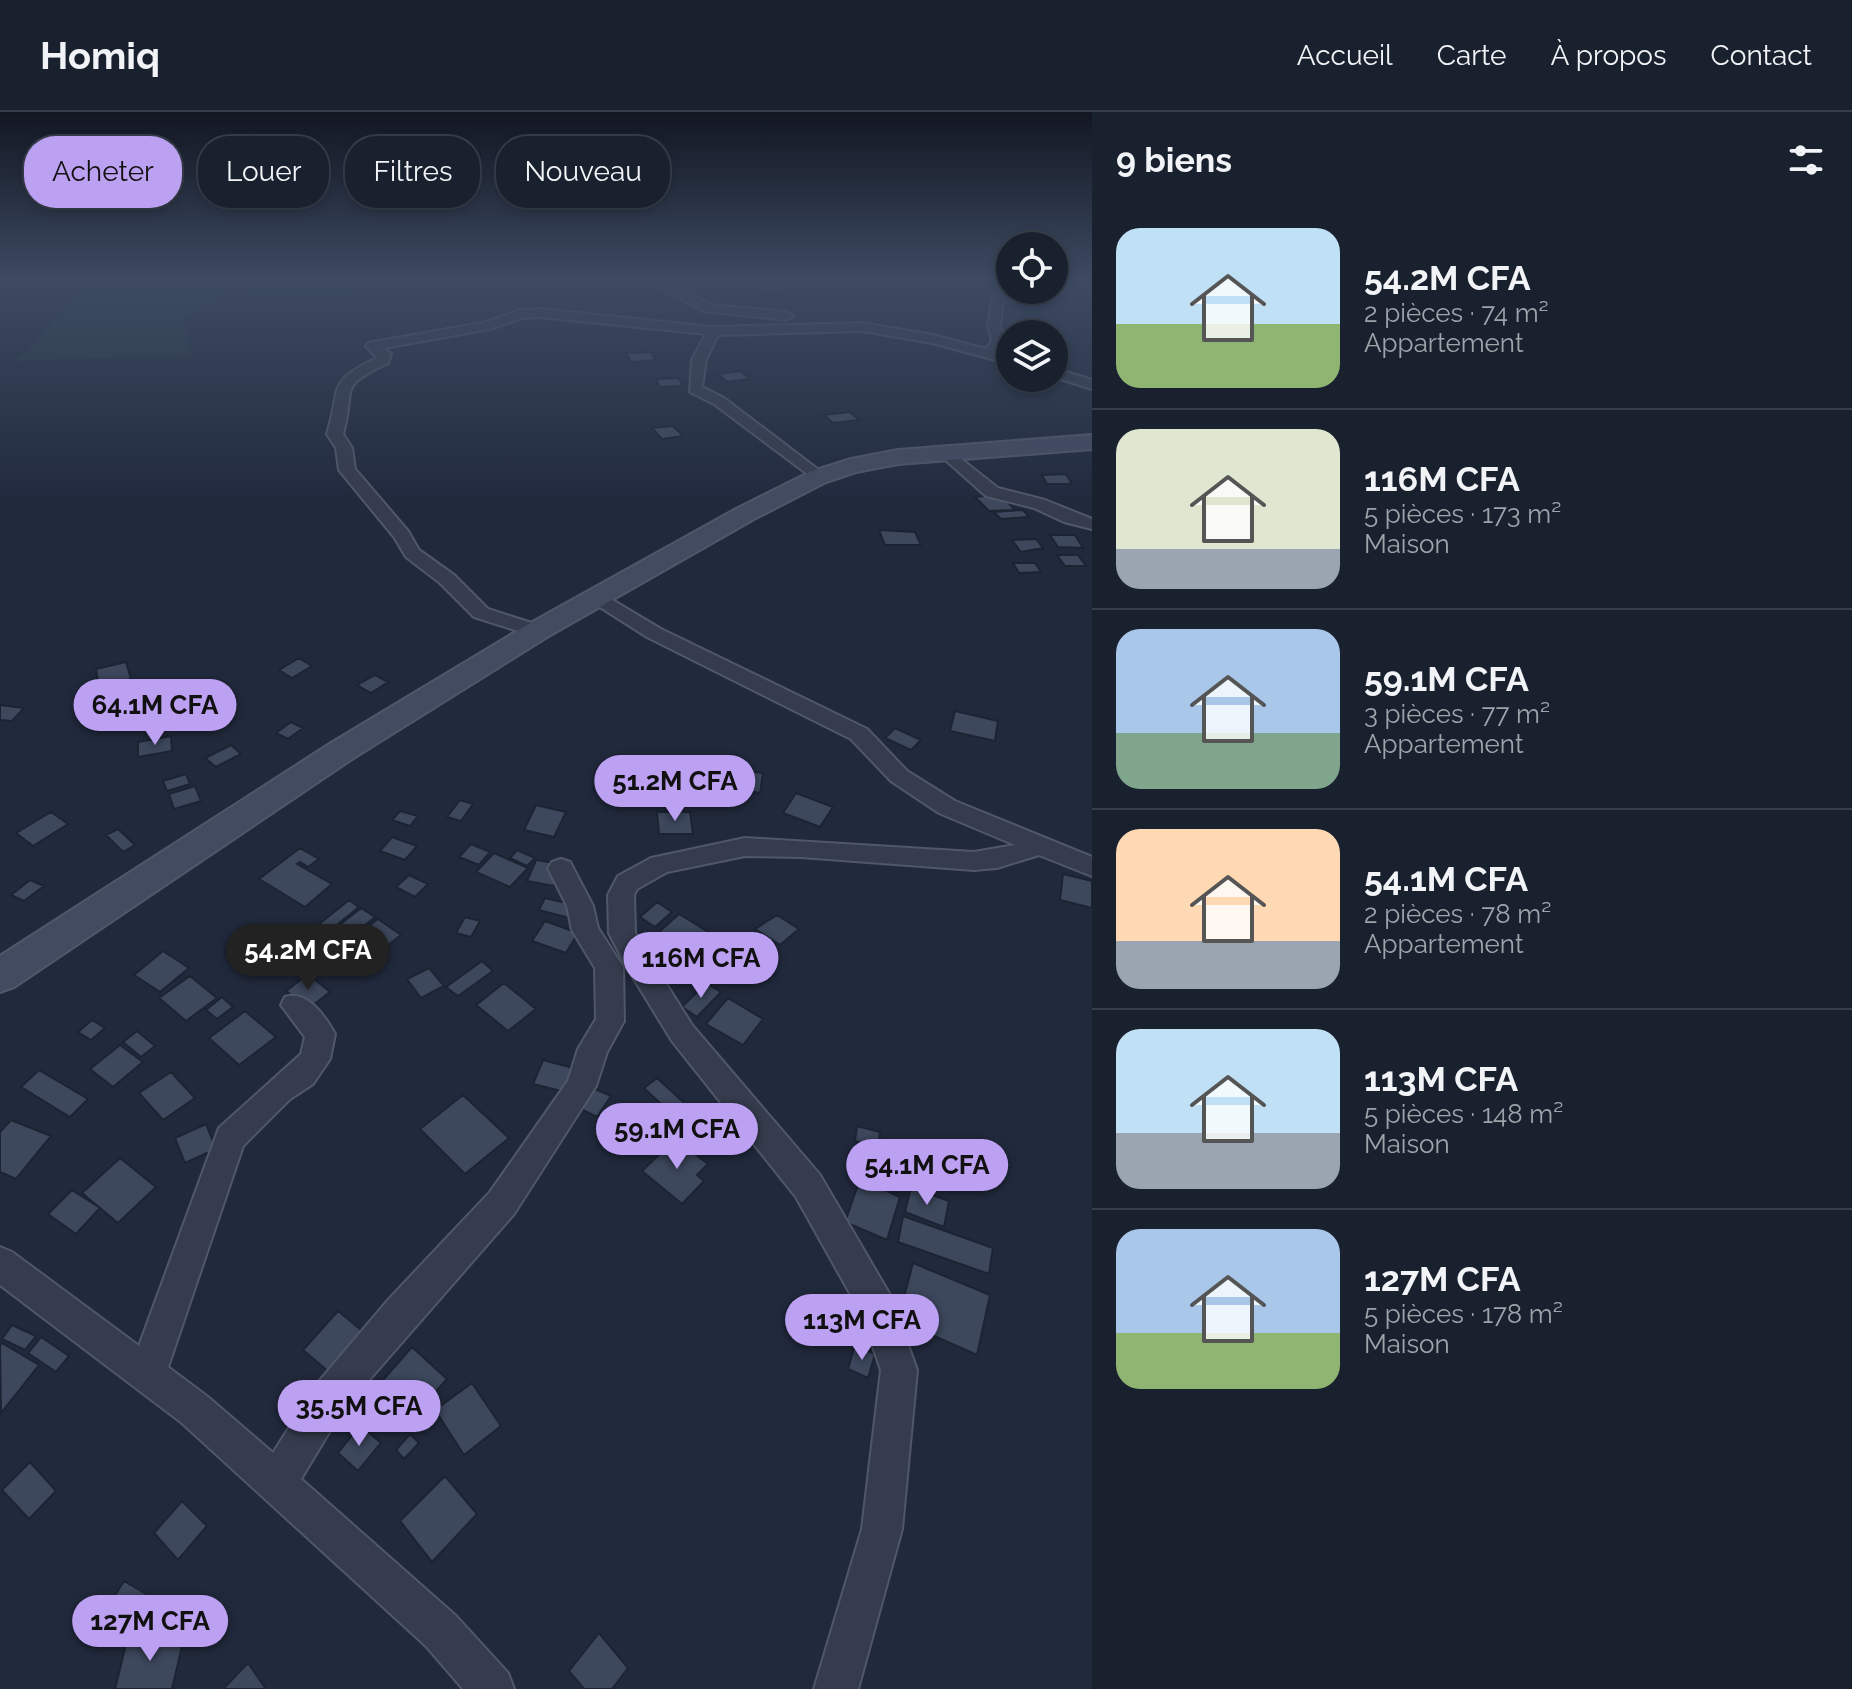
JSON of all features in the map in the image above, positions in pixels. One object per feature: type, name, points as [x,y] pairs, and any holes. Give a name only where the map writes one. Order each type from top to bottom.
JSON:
[{"type":"street","points":[[384,355],[383,360],[358,371],[345,381],[341,390],[341,416],[335,434],[344,448],[347,470],[402,535],[412,553],[447,579],[481,613],[537,631]]},
{"type":"street","points":[[702,355],[695,389],[719,401],[818,477]]},
{"type":"street","points":[[1068,377],[1092,385]]},
{"type":"street","points":[[0,976],[343,750],[537,631],[745,514],[818,477],[872,461],[946,452],[1092,442]]},
{"type":"street","points":[[946,452],[992,492],[1039,504],[1092,524]]},
{"type":"street","points":[[599,598],[654,633],[859,734],[899,776],[922,794],[1092,867]]},
{"type":"street","points":[[836,1689],[882,1529],[899,1370],[877,1307],[808,1186],[682,1033],[636,959],[622,933],[621,895],[627,883],[660,864],[745,847],[801,848],[974,861],[997,859],[1040,846]]},
{"type":"street","points":[[276,1484],[329,1398],[402,1312],[502,1203],[581,1086],[593,1049],[610,1021],[611,988],[609,967],[585,930],[580,906],[561,868]]},
{"type":"street","points":[[148,1373],[230,1138],[279,1090],[302,1075],[319,1048],[320,1034],[295,1005]]},
{"type":"street","points":[[0,1264],[195,1410],[441,1631],[492,1689]]},
{"type":"green space","points":[[24,355],[190,355],[13,361]]},
{"type":"building","points":[[627,355],[653,355],[656,360],[631,362]]},
{"type":"building","points":[[740,371],[750,379],[727,382],[718,374]]},
{"type":"building","points":[[678,378],[683,386],[660,387],[656,379]]},
{"type":"building","points":[[850,412],[859,420],[833,423],[824,415]]},
{"type":"building","points":[[673,426],[683,436],[662,439],[652,428]]},
{"type":"building","points":[[1066,474],[1072,484],[1047,484],[1042,475]]},
{"type":"building","points":[[975,497],[1003,497],[1015,510],[989,511]]},
{"type":"building","points":[[1023,510],[1029,517],[1001,519],[994,512]]},
{"type":"building","points":[[879,530],[915,532],[921,545],[885,545]]},
{"type":"building","points":[[1050,535],[1075,535],[1083,548],[1058,547]]},
{"type":"building","points":[[1036,539],[1043,548],[1021,552],[1012,540]]},
{"type":"building","points":[[1057,555],[1078,555],[1086,566],[1065,566]]},
{"type":"building","points":[[1013,563],[1035,563],[1041,572],[1019,573]]},
{"type":"building","points":[[299,658],[312,666],[292,678],[279,670]]},
{"type":"building","points":[[126,662],[131,679],[99,686],[96,669]]},
{"type":"building","points":[[375,675],[388,682],[371,693],[357,685]]},
{"type":"building","points":[[202,690],[213,706],[179,717],[169,700]]},
{"type":"building","points":[[0,705],[24,708],[12,721],[0,720]]},
{"type":"building","points":[[955,711],[998,721],[995,741],[950,731]]},
{"type":"building","points":[[291,722],[303,728],[288,739],[276,733]]},
{"type":"building","points":[[895,728],[921,740],[911,750],[885,738]]},
{"type":"building","points":[[171,736],[172,751],[138,757],[138,742]]},
{"type":"building","points":[[231,745],[241,754],[216,767],[205,758]]},
{"type":"building","points":[[723,767],[763,773],[760,793],[719,786]]},
{"type":"building","points":[[186,774],[190,784],[167,791],[163,781]]},
{"type":"building","points":[[683,774],[701,775],[702,785],[684,785]]},
{"type":"building","points":[[597,775],[621,778],[617,793],[593,790]]},
{"type":"building","points":[[195,786],[201,801],[174,809],[169,794]]},
{"type":"building","points":[[796,793],[833,807],[820,827],[783,813]]},
{"type":"building","points":[[460,800],[473,804],[461,821],[447,817]]},
{"type":"building","points":[[536,805],[566,812],[554,837],[524,830]]},
{"type":"building","points":[[400,811],[418,816],[410,826],[392,820]]},
{"type":"building","points":[[51,812],[68,824],[33,846],[16,833]]},
{"type":"building","points":[[657,812],[690,812],[693,834],[659,834]]},
{"type":"building","points":[[118,829],[135,845],[123,852],[106,835]]},
{"type":"building","points":[[392,837],[417,846],[405,860],[380,851]]},
{"type":"building","points":[[471,844],[490,852],[479,865],[459,857]]},
{"type":"building","points":[[300,848],[319,859],[308,867],[300,862],[297,864],[332,884],[305,907],[259,879]]},
{"type":"building","points":[[517,850],[535,858],[527,866],[510,858]]},
{"type":"building","points":[[494,853],[528,868],[510,887],[476,872]]},
{"type":"building","points":[[536,860],[562,864],[554,886],[527,881]]},
{"type":"building","points":[[1063,874],[1092,881],[1092,908],[1060,900]]},
{"type":"building","points":[[409,875],[428,884],[415,897],[396,887]]},
{"type":"building","points":[[30,880],[44,886],[24,901],[11,895]]},
{"type":"building","points":[[545,898],[575,905],[569,918],[539,910]]},
{"type":"building","points":[[349,900],[359,907],[328,932],[318,925]]},
{"type":"building","points":[[657,902],[672,912],[655,927],[640,917]]},
{"type":"building","points":[[361,908],[375,917],[346,941],[332,931]]},
{"type":"building","points":[[679,914],[718,938],[697,958],[658,933]]},
{"type":"building","points":[[777,915],[799,929],[780,945],[755,929]]},
{"type":"building","points":[[465,917],[480,921],[471,937],[456,933]]},
{"type":"building","points":[[378,919],[401,935],[372,958],[349,941]]},
{"type":"building","points":[[545,921],[578,933],[566,953],[532,941]]},
{"type":"building","points":[[329,933],[346,942],[324,963],[307,952]]},
{"type":"building","points":[[244,934],[271,946],[252,965],[225,952]]},
{"type":"building","points":[[163,951],[189,968],[160,992],[134,975]]},
{"type":"building","points":[[482,961],[493,971],[458,996],[446,987]]},
{"type":"building","points":[[429,968],[444,986],[421,998],[407,979]]},
{"type":"building","points":[[308,974],[330,992],[308,1009],[286,991]]},
{"type":"building","points":[[190,976],[217,998],[186,1021],[159,998]]},
{"type":"building","points":[[504,983],[536,1009],[508,1031],[476,1005]]},
{"type":"building","points":[[706,983],[721,992],[697,1017],[682,1007]]},
{"type":"building","points":[[222,997],[233,1007],[217,1019],[206,1010]]},
{"type":"building","points":[[728,998],[763,1019],[743,1045],[706,1024]]},
{"type":"building","points":[[245,1011],[276,1037],[239,1065],[209,1038]]},
{"type":"building","points":[[92,1020],[105,1028],[91,1040],[78,1032]]},
{"type":"building","points":[[137,1031],[155,1046],[141,1057],[123,1042]]},
{"type":"building","points":[[120,1045],[143,1062],[113,1087],[90,1069]]},
{"type":"building","points":[[543,1060],[577,1069],[569,1093],[533,1084]]},
{"type":"building","points":[[39,1070],[88,1099],[70,1117],[21,1087]]},
{"type":"building","points":[[171,1072],[195,1098],[163,1120],[139,1093]]},
{"type":"building","points":[[657,1078],[692,1110],[679,1121],[644,1088]]},
{"type":"building","points":[[593,1088],[611,1096],[597,1117],[579,1108]]},
{"type":"building","points":[[463,1095],[509,1138],[465,1174],[420,1129]]},
{"type":"building","points":[[644,1107],[672,1134],[643,1156],[615,1130]]},
{"type":"building","points":[[606,1110],[620,1119],[611,1131],[597,1122]]},
{"type":"building","points":[[11,1120],[51,1136],[16,1179],[0,1172],[0,1132]]},
{"type":"building","points":[[206,1124],[216,1149],[185,1163],[175,1138]]},
{"type":"building","points":[[857,1126],[880,1132],[878,1147],[855,1141]]},
{"type":"building","points":[[675,1139],[708,1164],[697,1175],[704,1181],[682,1204],[642,1171]]},
{"type":"building","points":[[869,1154],[906,1170],[898,1193],[860,1176]]},
{"type":"building","points":[[120,1158],[156,1187],[118,1223],[82,1193]]},
{"type":"building","points":[[860,1179],[900,1197],[887,1240],[845,1222]]},
{"type":"building","points":[[911,1187],[949,1201],[944,1227],[905,1212]]},
{"type":"building","points":[[72,1190],[100,1208],[76,1234],[48,1214]]},
{"type":"building","points":[[903,1216],[993,1248],[989,1274],[898,1242]]},
{"type":"building","points":[[913,1263],[990,1295],[977,1355],[898,1320]]},
{"type":"building","points":[[338,1311],[371,1338],[336,1378],[303,1350]]},
{"type":"building","points":[[12,1325],[36,1336],[25,1350],[2,1339]]},
{"type":"building","points":[[41,1337],[69,1356],[56,1372],[28,1353]]},
{"type":"building","points":[[2,1343],[39,1365],[1,1413],[0,1346]]},
{"type":"building","points":[[855,1345],[875,1354],[868,1378],[848,1369]]},
{"type":"building","points":[[412,1347],[447,1379],[416,1414],[382,1381]]},
{"type":"building","points":[[472,1383],[501,1426],[464,1455],[435,1410]]},
{"type":"building","points":[[360,1425],[381,1443],[358,1471],[338,1453]]},
{"type":"building","points":[[410,1434],[419,1443],[404,1459],[396,1450]]},
{"type":"building","points":[[30,1462],[56,1491],[29,1519],[2,1490]]},
{"type":"building","points":[[445,1476],[477,1514],[432,1562],[400,1521]]},
{"type":"building","points":[[182,1501],[207,1526],[178,1560],[154,1533]]},
{"type":"building","points":[[124,1581],[146,1594],[115,1645],[93,1631]]},
{"type":"building","points":[[599,1633],[628,1668],[612,1689],[584,1689],[569,1671]]},
{"type":"building","points":[[128,1636],[184,1638],[172,1689],[115,1689]]},
{"type":"building","points":[[248,1663],[266,1689],[223,1689]]}]
